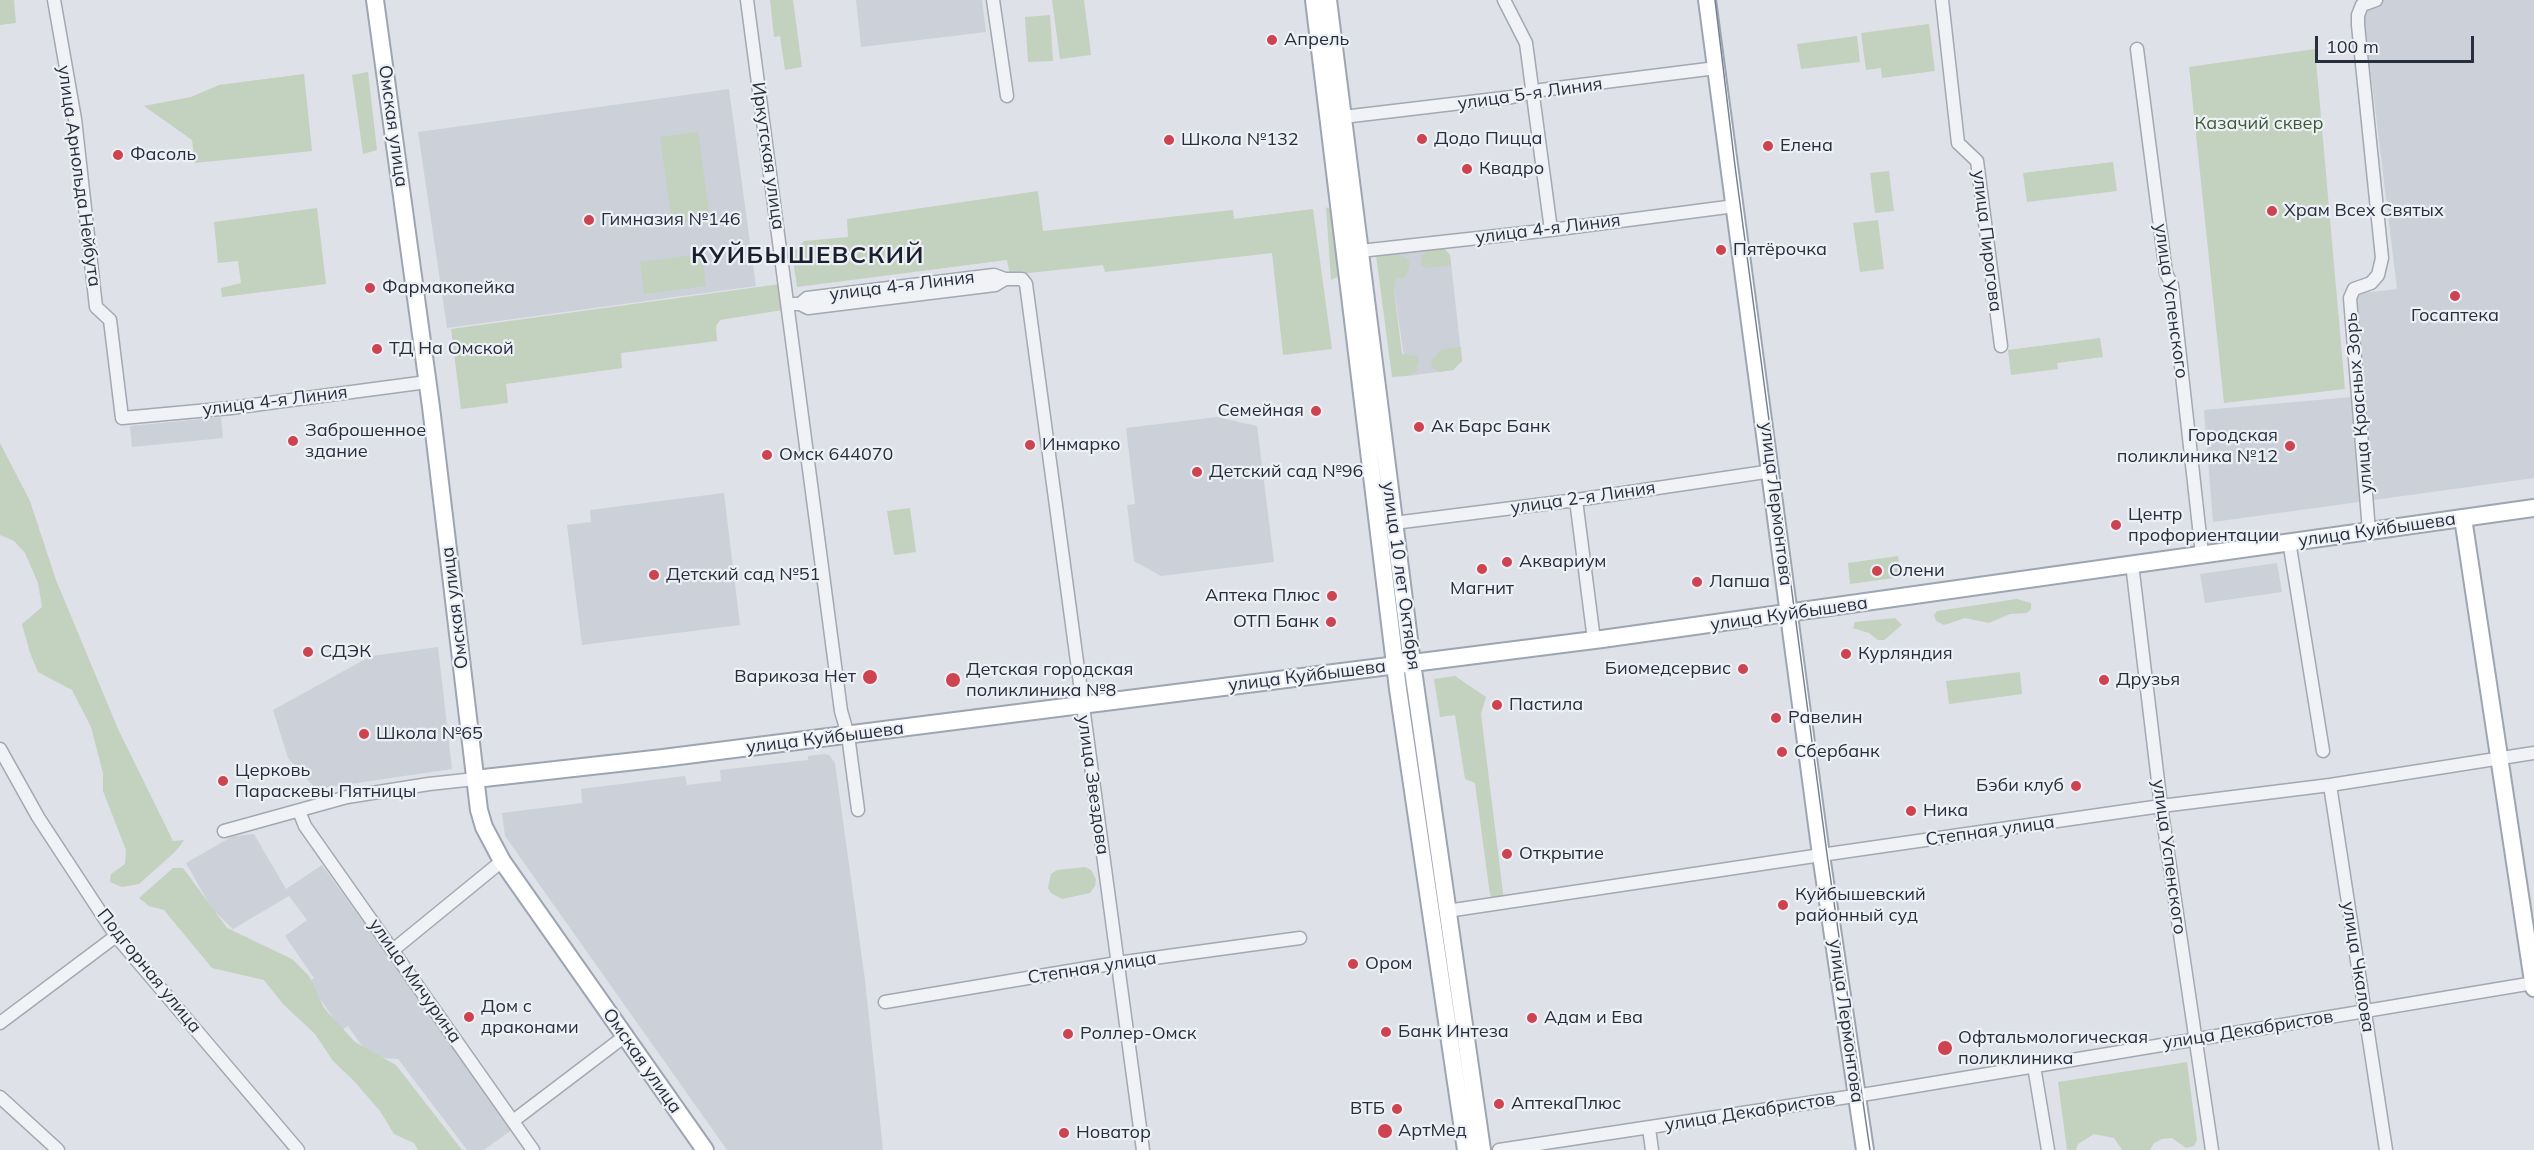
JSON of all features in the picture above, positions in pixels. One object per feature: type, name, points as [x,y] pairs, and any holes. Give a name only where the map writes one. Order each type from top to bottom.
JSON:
[{"type":"main road","name":"Омская улица","points":[[375,0],[427,382],[475,779],[484,827],[502,861],[705,1150]]},
{"type":"main road","name":"улица 10 лет Октября","points":[[1314,0],[1466,1150]]},
{"type":"main road","name":"улица 10 лет Октября","points":[[1328,0],[1394,523],[1403,664],[1447,911],[1482,1150]]},
{"type":"main road","name":"улица Лермонтова","points":[[1707,0],[1772,471],[1821,855],[1865,1150]]},
{"type":"main road","name":"улица Куйбышева","points":[[475,779],[848,735],[1594,640],[2534,508]]},
{"type":"main road","points":[[2463,518],[2534,985]]},
{"type":"street","name":"улица Арнольда Нейбута","points":[[54,0],[75,119],[96,307],[110,320],[122,418]]},
{"type":"street","name":"Иркутская улица","points":[[747,0],[794,304],[841,711],[848,735],[858,810]]},
{"type":"street","points":[[993,0],[1007,96]]},
{"type":"street","points":[[1504,0],[1526,43],[1551,230]]},
{"type":"street","name":"улица Пирогова","points":[[1942,0],[1958,143],[1977,161],[2001,346]]},
{"type":"street","name":"улица Красных Зорь","points":[[2369,531],[2350,298],[2354,289],[2371,283],[2378,275],[2382,258],[2358,26],[2358,15],[2362,5],[2376,0]]},
{"type":"street","name":"улица Успенского","points":[[2137,49],[2166,273],[2172,285],[2202,554]]},
{"type":"street","name":"улица 5-я Линия","points":[[1343,117],[1512,97],[1531,92],[1716,68]]},
{"type":"street","name":"улица 4-я Линия","points":[[1360,251],[1551,230],[1735,206]]},
{"type":"street","name":"улица 4-я Линия","points":[[794,304],[807,298],[994,275],[1005,279],[1022,279]]},
{"type":"street","name":"улица Звездова","points":[[1022,279],[1028,293],[1143,1150]]},
{"type":"street","name":"улица 4-я Линия","points":[[122,418],[231,408],[427,382]]},
{"type":"street","name":"улица 2-я Линия","points":[[1394,523],[1576,500],[1772,471]]},
{"type":"street","points":[[1576,500],[1594,640]]},
{"type":"street","points":[[2289,542],[2323,751]]},
{"type":"street","name":"улица Успенского","points":[[2132,564],[2161,806],[2212,1150]]},
{"type":"street","name":"Подгорная улица","points":[[0,749],[38,816],[116,936],[298,1150]]},
{"type":"street","name":"Степная улица","points":[[1447,911],[2161,806],[2330,785],[2534,753]]},
{"type":"street","name":"улица Куйбышева","points":[[224,831],[347,797],[475,779]]},
{"type":"street","name":"улица Чкалова","points":[[2330,785],[2386,1150]]},
{"type":"street","name":"улица Мичурина","points":[[299,811],[305,826],[533,1150]]},
{"type":"street","points":[[393,950],[502,861]]},
{"type":"street","points":[[0,1023],[116,936]]},
{"type":"street","name":"Степная улица","points":[[885,1002],[1117,963],[1300,938]]},
{"type":"street","name":"улица Декабристов","points":[[1499,1150],[1857,1095],[2196,1038],[2534,985]]},
{"type":"street","points":[[513,1121],[625,1036]]},
{"type":"street","points":[[2034,1066],[2048,1150]]},
{"type":"street","points":[[0,1097],[58,1150]]},
{"type":"street","points":[[1649,1128],[1652,1150]]},
{"type":"shaded area","points":[[856,0],[982,0],[986,32],[861,47]]},
{"type":"shaded area","points":[[2362,0],[2534,0],[2534,478],[2213,522],[2204,410],[2363,396],[2354,294],[2397,289]]},
{"type":"shaded area","name":"Гимназия №146","points":[[729,89],[756,286],[447,328],[418,132]]},
{"type":"shaded area","points":[[1443,247],[1450,255],[1462,361],[1453,370],[1407,376],[1394,290],[1393,253]]},
{"type":"shaded area","points":[[221,417],[223,438],[132,447],[130,426]]},
{"type":"shaded area","name":"Детский сад №96","points":[[1217,417],[1257,426],[1274,562],[1161,576],[1134,561],[1127,505],[1135,504],[1126,428]]},
{"type":"shaded area","name":"Детский сад №51","points":[[724,493],[740,625],[582,645],[567,525],[591,522],[590,510]]},
{"type":"shaded area","points":[[2277,563],[2282,592],[2205,603],[2200,574]]},
{"type":"shaded area","name":"Школа №65","points":[[438,647],[452,769],[316,789],[288,758],[273,710],[371,656]]},
{"type":"shaded area","points":[[829,755],[835,763],[865,980],[883,1150],[727,1150],[505,836],[502,813],[582,803],[581,789],[685,776],[687,785],[721,781],[720,770],[808,760],[808,756]]},
{"type":"shaded area","points":[[254,834],[286,889],[322,865],[513,1129],[484,1150],[467,1150],[398,1059],[370,1057],[348,1026],[342,1030],[308,982],[314,978],[285,936],[307,920],[289,896],[233,929],[212,909],[186,863],[233,836]]},
{"type":"green space","points":[[0,0],[14,0],[16,23],[0,25]]},
{"type":"green space","points":[[770,0],[793,0],[802,67],[785,70],[780,36],[774,37]]},
{"type":"green space","points":[[1052,0],[1084,0],[1091,55],[1060,59]]},
{"type":"green space","points":[[1050,15],[1053,61],[1028,62],[1025,17]]},
{"type":"green space","points":[[1929,24],[1935,71],[1882,78],[1881,68],[1866,70],[1861,33]]},
{"type":"green space","points":[[1857,36],[1860,62],[1801,69],[1797,44]]},
{"type":"green space","name":"Казачий сквер","points":[[2315,49],[2345,389],[2224,403],[2189,67]]},
{"type":"green space","points":[[368,72],[377,150],[363,154],[352,75]]},
{"type":"green space","points":[[304,74],[312,151],[195,163],[192,140],[144,106],[191,97],[219,85]]},
{"type":"green space","points":[[698,132],[710,218],[672,224],[660,137]]},
{"type":"green space","points":[[2113,162],[2117,191],[2027,202],[2023,173]]},
{"type":"green space","points":[[1889,171],[1894,211],[1875,213],[1870,173]]},
{"type":"green space","points":[[1038,191],[1043,231],[1233,210],[1234,219],[1313,209],[1332,349],[1283,355],[1272,253],[1105,272],[1103,265],[1010,275],[1007,260],[797,287],[792,253],[804,241],[848,237],[847,219]]},
{"type":"green space","points":[[1326,207],[1331,210],[1339,276],[1331,280]]},
{"type":"green space","points":[[317,208],[326,284],[222,297],[221,288],[241,283],[238,261],[218,263],[214,222]]},
{"type":"green space","points":[[1878,220],[1884,269],[1860,272],[1853,223]]},
{"type":"green space","points":[[1443,247],[1450,255],[1451,265],[1428,268],[1421,265],[1421,257],[1429,249]]},
{"type":"green space","points":[[1393,253],[1409,261],[1409,268],[1404,278],[1396,279],[1394,290],[1402,354],[1417,356],[1419,361],[1416,372],[1407,376],[1392,377],[1376,255]]},
{"type":"green space","points":[[702,254],[706,286],[644,294],[640,262]]},
{"type":"green space","points":[[780,284],[783,310],[720,320],[716,326],[717,341],[621,353],[622,368],[506,384],[508,403],[461,409],[451,329]]},
{"type":"green space","points":[[2100,338],[2103,357],[2057,363],[2058,369],[2011,375],[2008,350]]},
{"type":"green space","points":[[1461,347],[1462,361],[1453,370],[1439,372],[1431,365],[1432,360],[1442,349]]},
{"type":"green space","points":[[0,443],[30,501],[56,580],[118,729],[173,841],[184,840],[177,850],[139,884],[122,887],[110,882],[111,874],[125,864],[126,850],[103,791],[103,773],[91,727],[72,690],[38,672],[30,653],[22,624],[42,607],[38,583],[25,553],[14,541],[0,535]]},
{"type":"green space","points":[[910,508],[916,552],[894,555],[887,511]]},
{"type":"green space","points":[[1898,556],[1901,577],[1850,584],[1848,563]]},
{"type":"green space","points":[[2017,599],[2031,603],[2031,609],[2027,613],[2010,614],[1989,623],[1965,618],[1944,625],[1936,621],[1934,615],[1937,611]]},
{"type":"green space","points":[[1895,618],[1902,625],[1884,640],[1878,640],[1869,633],[1853,628],[1855,622]]},
{"type":"green space","points":[[2020,672],[2022,694],[1949,704],[1946,681]]},
{"type":"green space","points":[[1455,676],[1486,697],[1481,714],[1504,901],[1496,901],[1490,895],[1475,783],[1465,779],[1455,715],[1440,717],[1434,679]]},
{"type":"green space","points":[[1085,867],[1091,870],[1096,879],[1095,886],[1090,893],[1062,899],[1051,893],[1048,888],[1051,874],[1057,870]]},
{"type":"green space","points":[[173,868],[183,868],[227,928],[292,959],[309,976],[324,1008],[355,1042],[396,1065],[462,1150],[418,1150],[414,1143],[394,1134],[380,1111],[333,1061],[315,1034],[283,1004],[264,980],[212,968],[164,910],[149,906],[139,898]]},
{"type":"green space","points":[[2187,1062],[2197,1140],[2194,1146],[2186,1148],[2172,1138],[2154,1143],[2150,1150],[2122,1150],[2114,1138],[2094,1134],[2078,1144],[2076,1150],[2067,1150],[2058,1082]]},
{"type":"tram line","points":[[1715,0],[1827,854],[1870,1150]]},
{"type":"place","name":"Апрель","points":[[1272,40]]},
{"type":"place","name":"Додо Пицца","points":[[1422,139]]},
{"type":"place","name":"Школа №132","points":[[1169,140]]},
{"type":"place","name":"Елена","points":[[1768,146]]},
{"type":"place","name":"Фасоль","points":[[118,155]]},
{"type":"place","name":"Квадро","points":[[1467,169]]},
{"type":"place","name":"Храм Всех Святых","points":[[2272,211]]},
{"type":"place","name":"Гимназия №146","points":[[589,220]]},
{"type":"place","name":"Пятёрочка","points":[[1721,250]]},
{"type":"place","name":"Фармакопейка","points":[[370,288]]},
{"type":"place","name":"Госаптека","points":[[2455,296]]},
{"type":"place","name":"ТД На Омской","points":[[377,349]]},
{"type":"place","name":"Семейная","points":[[1316,411]]},
{"type":"place","name":"Ак Барс Банк","points":[[1419,427]]},
{"type":"place","name":"Заброшенное здание","points":[[293,441]]},
{"type":"place","name":"Инмарко","points":[[1030,445]]},
{"type":"place","name":"Городская поликлиника №12","points":[[2290,446]]},
{"type":"place","name":"Омск 644070","points":[[767,455]]},
{"type":"place","name":"Детский сад №96","points":[[1197,472]]},
{"type":"place","name":"Центр профориентации","points":[[2116,525]]},
{"type":"place","name":"Аквариум","points":[[1507,562]]},
{"type":"place","name":"Магнит","points":[[1482,569]]},
{"type":"place","name":"Олени","points":[[1877,571]]},
{"type":"place","name":"Детский сад №51","points":[[654,575]]},
{"type":"place","name":"Лапша","points":[[1697,582]]},
{"type":"place","name":"Аптека Плюс","points":[[1332,596]]},
{"type":"place","name":"ОТП Банк","points":[[1331,622]]},
{"type":"place","name":"СДЭК","points":[[308,652]]},
{"type":"place","name":"Курляндия","points":[[1846,654]]},
{"type":"place","name":"Биомедсервис","points":[[1743,669]]},
{"type":"place","name":"Варикоза Нет","points":[[870,677]]},
{"type":"place","name":"Детская городская поликлиника №8","points":[[953,680]]},
{"type":"place","name":"Друзья","points":[[2104,680]]},
{"type":"place","name":"Пастила","points":[[1497,705]]},
{"type":"place","name":"Равелин","points":[[1776,718]]},
{"type":"place","name":"Школа №65","points":[[364,734]]},
{"type":"place","name":"Сбербанк","points":[[1782,752]]},
{"type":"place","name":"Церковь Параскевы Пятницы","points":[[223,781]]},
{"type":"place","name":"Бэби клуб","points":[[2076,786]]},
{"type":"place","name":"Ника","points":[[1911,811]]},
{"type":"place","name":"Открытие","points":[[1507,854]]},
{"type":"place","name":"Куйбышевский районный суд","points":[[1783,905]]},
{"type":"place","name":"Ором","points":[[1353,964]]},
{"type":"place","name":"Дом с драконами","points":[[469,1017]]},
{"type":"place","name":"Адам и Ева","points":[[1532,1018]]},
{"type":"place","name":"Банк Интеза","points":[[1386,1032]]},
{"type":"place","name":"Роллер-Омск","points":[[1068,1034]]},
{"type":"place","name":"Офтальмологическая поликлиника","points":[[1945,1048]]},
{"type":"place","name":"АптекаПлюс","points":[[1499,1104]]},
{"type":"place","name":"ВТБ","points":[[1397,1109]]},
{"type":"place","name":"АртМед","points":[[1385,1131]]},
{"type":"place","name":"Новатор","points":[[1064,1133]]},
{"type":"district","name":"КУЙБЫШЕВСКИЙ","points":[[808,256]]}]
